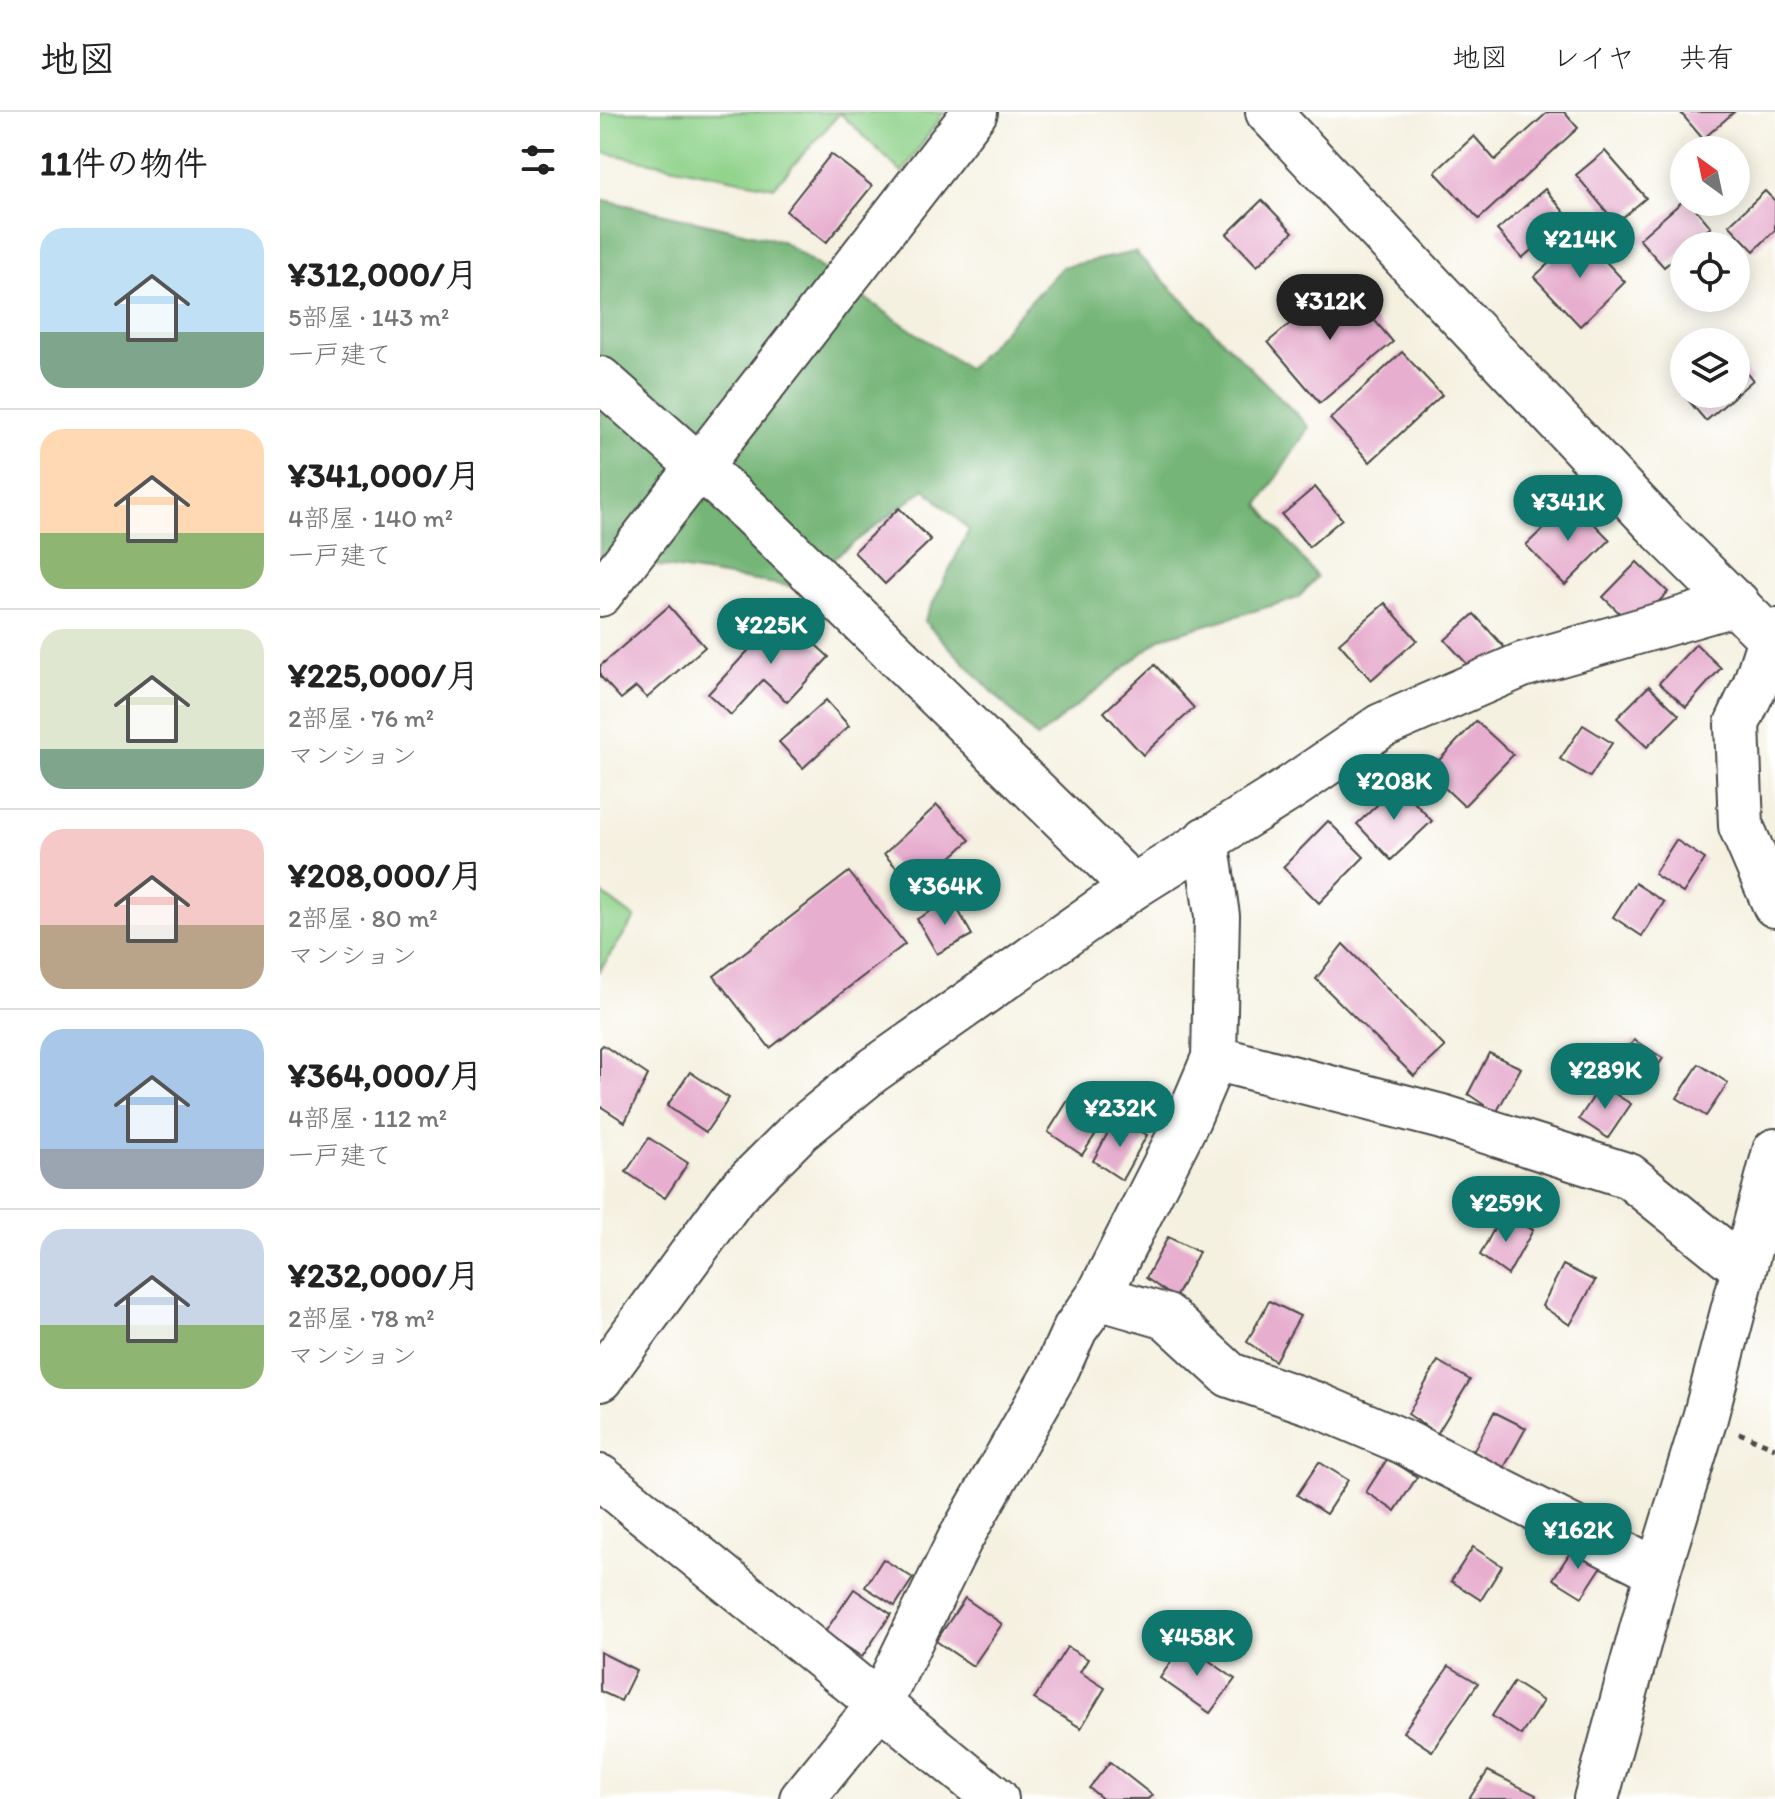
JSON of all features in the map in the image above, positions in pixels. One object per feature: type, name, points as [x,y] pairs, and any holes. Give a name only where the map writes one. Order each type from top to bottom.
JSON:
[{"type":"street","points":[[600,594],[975,112]]},
{"type":"street","points":[[1268,112],[1662,531],[1773,638],[1737,724],[1741,826],[1775,905]]},
{"type":"street","points":[[600,379],[761,523],[1133,887]]},
{"type":"street","points":[[600,1379],[735,1195],[799,1131],[871,1072],[1133,887],[1289,789],[1381,726],[1522,665],[1737,603]]},
{"type":"street","points":[[802,1799],[879,1705],[959,1541],[1056,1371],[1075,1329],[1098,1297],[1188,1119],[1214,1058],[1217,916],[1206,839]]},
{"type":"street","points":[[1214,1058],[1442,1117],[1629,1176],[1743,1268]]},
{"type":"street","points":[[1596,1799],[1658,1571],[1705,1418],[1775,1151]]},
{"type":"street","points":[[1098,1297],[1167,1317],[1230,1375],[1315,1404],[1404,1442],[1658,1571]]},
{"type":"street","points":[[600,1477],[996,1799]]},
{"type":"green space","points":[[603,112],[944,112],[902,173],[840,113],[774,187],[600,152],[600,118]]},
{"type":"green space","points":[[600,199],[782,241],[968,369],[1062,267],[1135,252],[1309,427],[1259,505],[1317,577],[1298,598],[1161,638],[1037,738],[924,621],[969,530],[925,489],[795,587],[600,557]]},
{"type":"green space","points":[[600,892],[635,918],[600,970]]},
{"type":"building","points":[[1548,112],[1564,112],[1578,128],[1479,219],[1435,172],[1474,136],[1495,160]]},
{"type":"building","points":[[1680,112],[1734,112],[1706,136],[1700,136]]},
{"type":"building","points":[[1605,151],[1646,198],[1616,223],[1576,175]]},
{"type":"building","points":[[831,154],[872,186],[826,243],[786,211]]},
{"type":"building","points":[[1545,189],[1569,218],[1522,258],[1497,230]]},
{"type":"building","points":[[1765,191],[1775,201],[1775,230],[1754,251],[1750,247],[1750,232],[1736,232],[1729,225],[1739,216],[1750,216],[1750,205]]},
{"type":"building","points":[[1262,200],[1293,232],[1257,266],[1227,234]]},
{"type":"building","points":[[1670,212],[1670,216],[1702,216],[1711,227],[1705,232],[1670,232],[1670,262],[1664,267],[1639,239]]},
{"type":"building","points":[[1580,234],[1625,282],[1580,326],[1534,277]]},
{"type":"building","points":[[1341,281],[1393,342],[1320,403],[1268,342]]},
{"type":"building","points":[[1402,352],[1442,395],[1370,462],[1330,419]]},
{"type":"building","points":[[1695,408],[1721,408],[1706,421]]},
{"type":"building","points":[[1315,487],[1342,519],[1309,547],[1282,515]]},
{"type":"building","points":[[1572,501],[1610,540],[1565,585],[1526,545]]},
{"type":"building","points":[[899,508],[931,540],[885,584],[854,552]]},
{"type":"building","points":[[1637,562],[1668,592],[1634,627],[1603,597]]},
{"type":"building","points":[[1385,603],[1417,640],[1371,680],[1339,643]]},
{"type":"building","points":[[669,606],[705,647],[647,698],[636,687],[621,699],[600,676],[600,666]]},
{"type":"building","points":[[782,614],[829,657],[787,702],[763,680],[731,715],[708,694]]},
{"type":"building","points":[[1474,614],[1506,649],[1477,675],[1445,640]]},
{"type":"building","points":[[1696,644],[1721,668],[1686,707],[1659,683]]},
{"type":"building","points":[[1155,665],[1194,708],[1143,755],[1104,712]]},
{"type":"building","points":[[1649,686],[1679,715],[1647,747],[1617,718]]},
{"type":"building","points":[[826,700],[849,726],[803,768],[779,742]]},
{"type":"building","points":[[1476,721],[1513,755],[1464,806],[1428,772]]},
{"type":"building","points":[[1583,725],[1612,743],[1590,777],[1560,759]]},
{"type":"building","points":[[1398,785],[1432,821],[1391,860],[1357,824]]},
{"type":"building","points":[[937,805],[970,840],[916,889],[884,854]]},
{"type":"building","points":[[1328,821],[1364,857],[1319,903],[1283,867]]},
{"type":"building","points":[[1676,840],[1705,859],[1683,893],[1654,874]]},
{"type":"building","points":[[849,872],[905,944],[770,1048],[714,976]]},
{"type":"building","points":[[1635,883],[1664,902],[1642,936],[1613,917]]},
{"type":"building","points":[[952,899],[972,935],[937,954],[917,919]]},
{"type":"building","points":[[1343,944],[1445,1047],[1414,1076],[1316,979]]},
{"type":"building","points":[[1634,1040],[1663,1058],[1641,1093],[1612,1073]]},
{"type":"building","points":[[603,1045],[648,1075],[625,1122],[600,1106],[600,1048]]},
{"type":"building","points":[[1489,1053],[1521,1068],[1496,1113],[1468,1094]]},
{"type":"building","points":[[1699,1064],[1728,1083],[1706,1116],[1677,1098]]},
{"type":"building","points":[[690,1072],[729,1098],[706,1132],[667,1106]]},
{"type":"building","points":[[1601,1085],[1631,1104],[1608,1138],[1579,1119]]},
{"type":"building","points":[[1069,1099],[1104,1121],[1082,1155],[1048,1132]]},
{"type":"building","points":[[1115,1119],[1147,1135],[1122,1180],[1093,1161]]},
{"type":"building","points":[[649,1138],[688,1163],[665,1198],[626,1172]]},
{"type":"building","points":[[1502,1214],[1533,1230],[1508,1275],[1480,1255]]},
{"type":"building","points":[[1168,1237],[1199,1252],[1175,1298],[1146,1278]]},
{"type":"building","points":[[1563,1265],[1595,1281],[1570,1325],[1542,1306]]},
{"type":"building","points":[[1269,1301],[1300,1316],[1275,1361],[1247,1342]]},
{"type":"building","points":[[1438,1361],[1470,1380],[1437,1434],[1408,1414]]},
{"type":"building","points":[[1494,1412],[1526,1428],[1501,1473],[1472,1454]]},
{"type":"building","points":[[1388,1458],[1417,1477],[1395,1511],[1366,1492]]},
{"type":"building","points":[[1319,1462],[1348,1480],[1326,1514],[1297,1495]]},
{"type":"building","points":[[1575,1545],[1604,1563],[1582,1597],[1553,1579]]},
{"type":"building","points":[[1473,1547],[1502,1566],[1481,1600],[1451,1581]]},
{"type":"building","points":[[883,1559],[913,1578],[895,1606],[865,1587]]},
{"type":"building","points":[[854,1589],[891,1614],[862,1657],[825,1632]]},
{"type":"building","points":[[965,1598],[1002,1624],[973,1666],[936,1641]]},
{"type":"building","points":[[1184,1643],[1235,1679],[1210,1713],[1160,1678]]},
{"type":"building","points":[[1067,1647],[1088,1659],[1080,1672],[1105,1688],[1081,1728],[1034,1699]]},
{"type":"building","points":[[600,1652],[636,1670],[621,1701],[600,1691]]},
{"type":"building","points":[[1449,1666],[1478,1683],[1432,1751],[1403,1732]]},
{"type":"building","points":[[1514,1682],[1543,1701],[1521,1735],[1492,1716]]},
{"type":"building","points":[[1110,1762],[1152,1795],[1148,1799],[1103,1799],[1089,1788]]},
{"type":"building","points":[[1488,1771],[1536,1795],[1535,1799],[1469,1799]]}]
